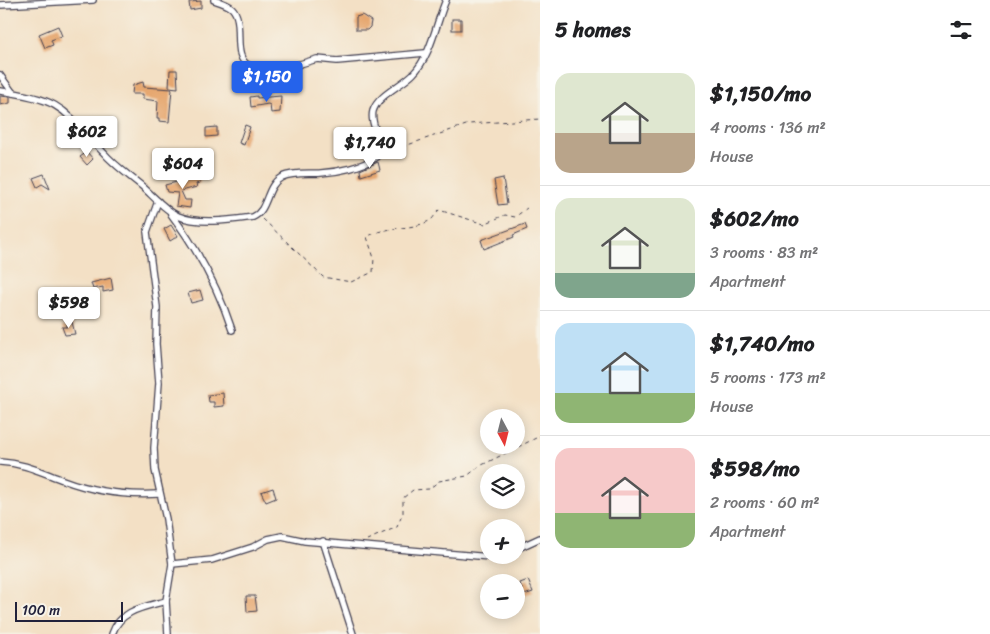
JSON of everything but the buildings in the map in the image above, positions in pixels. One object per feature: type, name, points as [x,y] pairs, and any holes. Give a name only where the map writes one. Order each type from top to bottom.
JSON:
[{"type":"street","points":[[0,5],[93,0]]},
{"type":"street","points":[[214,0],[233,9],[236,15],[241,55],[245,63],[250,66],[293,66],[316,59],[337,61],[425,53]]},
{"type":"street","points":[[0,91],[46,100],[65,111],[104,153],[177,216],[198,220],[245,218],[259,215],[272,186],[283,177],[340,170],[374,159],[379,154],[373,119],[374,109],[384,97],[413,74],[425,53],[446,0]]},
{"type":"street","points":[[0,75],[13,93]]},
{"type":"street","points":[[158,201],[148,232],[157,307],[156,337],[159,392],[154,448],[159,494],[166,519],[172,564],[166,601],[168,634]]},
{"type":"street","points":[[169,210],[192,241],[209,274],[232,330]]},
{"type":"street","points":[[0,462],[25,464],[91,490],[134,496],[159,494]]},
{"type":"street","points":[[172,564],[212,560],[278,536],[480,556]]},
{"type":"street","points":[[525,545],[540,538]]},
{"type":"street","points":[[323,541],[353,634]]},
{"type":"street","points":[[112,634],[117,621],[126,615],[166,601]]},
{"type":"path","points":[[379,154],[469,124],[540,119]]},
{"type":"path","points":[[259,215],[322,277],[351,282],[373,272],[374,258],[367,237],[372,234],[385,229],[427,223],[439,210],[484,224],[506,215],[515,217],[528,208]]},
{"type":"path","points":[[364,545],[368,538],[397,527],[403,513],[403,498],[413,490],[429,489],[439,481],[467,476],[480,466],[540,436]]}]
